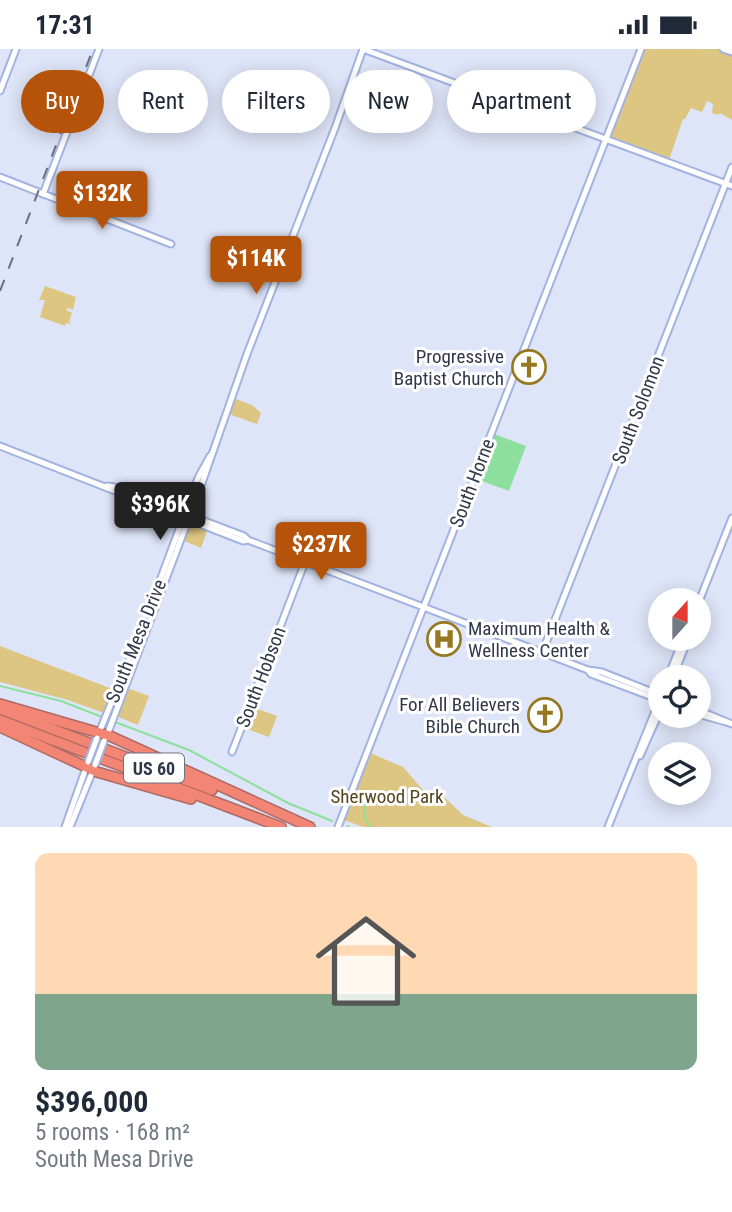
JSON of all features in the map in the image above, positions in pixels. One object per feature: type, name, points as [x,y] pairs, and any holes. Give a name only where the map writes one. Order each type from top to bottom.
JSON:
[{"type":"highway","points":[[0,703],[102,736],[309,827]]},
{"type":"highway","name":"US 60","points":[[0,709],[309,827]]},
{"type":"highway","name":"US 60","points":[[0,720],[279,826]]},
{"type":"highway","points":[[0,727],[91,766],[279,826]]},
{"type":"main road","points":[[0,91],[16,49]]},
{"type":"main road","points":[[43,194],[99,49]]},
{"type":"main road","points":[[366,49],[729,185]]},
{"type":"main road","name":"South Mesa Drive","points":[[186,516],[199,490],[261,320],[366,49]]},
{"type":"main road","name":"South Horne","points":[[338,827],[641,49]]},
{"type":"main road","points":[[723,49],[732,53]]},
{"type":"main road","name":"South Solomon","points":[[542,653],[729,185],[732,167]]},
{"type":"main road","points":[[0,177],[171,244]]},
{"type":"main road","points":[[0,446],[143,497],[216,530],[243,541],[248,540]]},
{"type":"main road","name":"South Mesa Drive","points":[[68,827],[202,470],[210,456]]},
{"type":"main road","points":[[199,490],[202,470]]},
{"type":"main road","points":[[107,486],[123,495],[237,534],[588,670],[602,678],[635,686],[648,693]]},
{"type":"main road","points":[[123,495],[139,499],[143,497]]},
{"type":"main road","points":[[704,588],[732,518]]},
{"type":"main road","points":[[216,530],[237,534]]},
{"type":"main road","name":"South Hobson","points":[[232,752],[305,562]]},
{"type":"main road","points":[[677,665],[679,651]]},
{"type":"main road","points":[[675,665],[681,651]]},
{"type":"main road","points":[[588,670],[648,694]]},
{"type":"main road","points":[[711,715],[729,723]]},
{"type":"main road","points":[[711,717],[729,723]]},
{"type":"main road","points":[[610,827],[648,727]]},
{"type":"main road","points":[[610,827],[652,728]]},
{"type":"main road","points":[[645,745],[646,732]]},
{"type":"green space","points":[[642,49],[719,49],[732,54],[732,120],[720,113],[712,113],[713,104],[707,101],[702,112],[691,108],[683,119],[669,160],[609,138]]},
{"type":"green space","points":[[45,286],[76,297],[73,310],[66,310],[72,313],[69,321],[71,324],[66,323],[65,326],[40,317],[45,300],[39,300]]},
{"type":"green space","points":[[236,399],[252,405],[261,413],[257,424],[229,414]]},
{"type":"green space","points":[[190,524],[207,531],[201,548],[182,540]]},
{"type":"green space","points":[[0,646],[115,690],[104,713],[68,700],[0,682]]},
{"type":"green space","points":[[127,688],[149,696],[138,725],[116,716]]},
{"type":"green space","points":[[250,706],[277,716],[269,737],[242,727]]},
{"type":"green space","name":"Sherwood Park","points":[[370,753],[403,767],[435,804],[444,797],[463,815],[492,827],[363,827],[344,820]]},
{"type":"shaded area","points":[[494,434],[526,446],[509,491],[476,479]]},
{"type":"waterway","points":[[0,686],[61,701],[102,717]]},
{"type":"waterway","points":[[115,722],[189,750],[288,803],[332,821]]},
{"type":"waterway","points":[[367,793],[364,814],[369,827]]},
{"type":"railway","points":[[0,291],[93,49]]},
{"type":"place","name":"Progressive Baptist Church","points":[[529,367]]},
{"type":"place","name":"Maximum Health & Wellness Center","points":[[444,639]]},
{"type":"place","name":"For All Believers Bible Church","points":[[545,715]]}]
